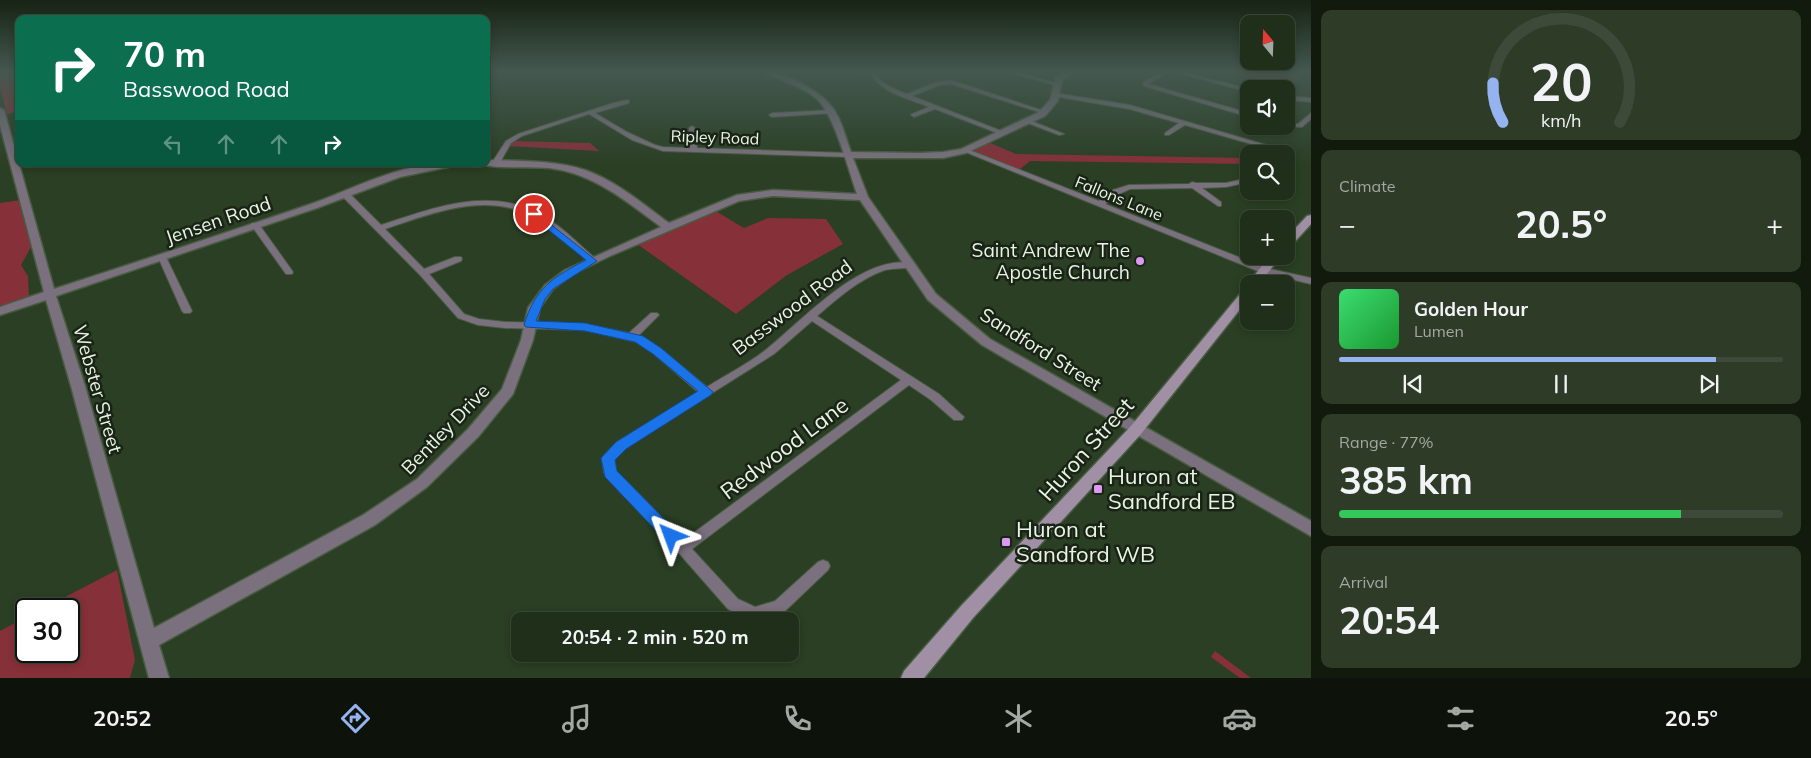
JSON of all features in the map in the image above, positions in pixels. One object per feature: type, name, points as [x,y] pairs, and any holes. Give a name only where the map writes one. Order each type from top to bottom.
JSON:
[{"type":"main road","points":[[1295,235],[1311,218]]},
{"type":"main road","points":[[1260,275],[1268,265]]},
{"type":"main road","name":"Huron Street","points":[[911,678],[967,612],[1136,430],[1240,301]]},
{"type":"street","points":[[490,164],[508,142],[520,135],[625,103]]},
{"type":"street","name":"Sandford Street","points":[[824,103],[832,112],[863,196],[932,297],[986,342],[1311,530]]},
{"type":"street","points":[[923,103],[1002,133]]},
{"type":"street","points":[[1015,103],[1044,112]]},
{"type":"street","points":[[849,155],[943,155],[965,150],[1044,112],[1053,103]]},
{"type":"street","points":[[1103,103],[1124,106],[1261,145]]},
{"type":"street","points":[[1207,103],[1240,112]]},
{"type":"street","points":[[914,115],[934,107]]},
{"type":"street","name":"Webster Street","points":[[0,110],[15,165]]},
{"type":"street","name":"Ripley Road","points":[[590,112],[650,146],[694,150],[849,155]]},
{"type":"street","points":[[772,115],[832,112]]},
{"type":"street","points":[[1295,126],[1300,126],[1311,115]]},
{"type":"street","points":[[1027,121],[1061,134]]},
{"type":"street","points":[[1167,134],[1184,123]]},
{"type":"street","points":[[692,128],[694,150]]},
{"type":"street","name":"Fallons Lane","points":[[965,150],[1263,270],[1311,281]]},
{"type":"street","points":[[490,164],[552,166],[584,173],[598,180],[668,227]]},
{"type":"street","name":"Webster Street","points":[[15,167],[159,678]]},
{"type":"street","name":"Jensen Road","points":[[0,311],[425,167]]},
{"type":"street","points":[[1099,205],[1116,192],[1129,187],[1192,184],[1226,185],[1240,182]]},
{"type":"street","points":[[1192,184],[1218,204]]},
{"type":"street","name":"Bentley Drive","points":[[149,641],[369,520],[422,482],[472,433],[508,391],[527,340],[537,302],[549,287],[569,272],[737,198],[754,194],[863,196]]},
{"type":"street","points":[[346,195],[423,273],[461,316],[478,322],[505,325],[585,327],[638,339],[657,351],[706,392]]},
{"type":"street","points":[[378,229],[451,206],[508,204],[534,214],[592,261]]},
{"type":"street","points":[[255,225],[289,272]]},
{"type":"street","points":[[162,257],[187,311]]},
{"type":"street","points":[[423,273],[458,259]]},
{"type":"street","name":"Basswood Road","points":[[822,566],[779,607],[754,614],[733,604],[683,548],[610,473],[608,458],[621,445],[770,352],[811,316],[865,275],[886,267],[909,264]]},
{"type":"street","points":[[631,337],[654,315]]},
{"type":"street","points":[[811,316],[935,397],[958,417]]},
{"type":"street","name":"Redwood Lane","points":[[683,548],[908,380]]},
{"type":"shaded area","points":[[4,103],[15,103],[15,112],[7,114]]},
{"type":"shaded area","points":[[513,141],[590,143],[599,151],[506,146]]},
{"type":"shaded area","points":[[988,142],[1016,154],[1240,158],[1240,164],[1030,161],[1019,170],[973,150]]},
{"type":"shaded area","points":[[21,200],[36,238],[21,265],[28,276],[29,297],[0,307],[0,203]]},
{"type":"shaded area","points":[[714,210],[744,228],[768,218],[826,219],[843,244],[787,275],[736,314],[637,244]]},
{"type":"shaded area","points":[[117,570],[135,660],[130,678],[0,678],[0,631],[15,623],[15,663],[80,663],[80,598],[63,598]]},
{"type":"shaded area","points":[[1215,651],[1251,678],[1240,678],[1211,657]]},
{"type":"place","name":"Saint Andrew The Apostle Church","points":[[1140,261]]},
{"type":"place","name":"Huron at Sandford EB","points":[[1098,489]]},
{"type":"place","name":"Huron at Sandford WB","points":[[1006,542]]},
{"type":"route","points":[[534,214],[592,261],[569,272],[549,287],[540,297],[534,308],[530,325],[585,327],[638,339],[657,351],[706,392],[621,445],[608,458],[610,473],[671,536]]}]
